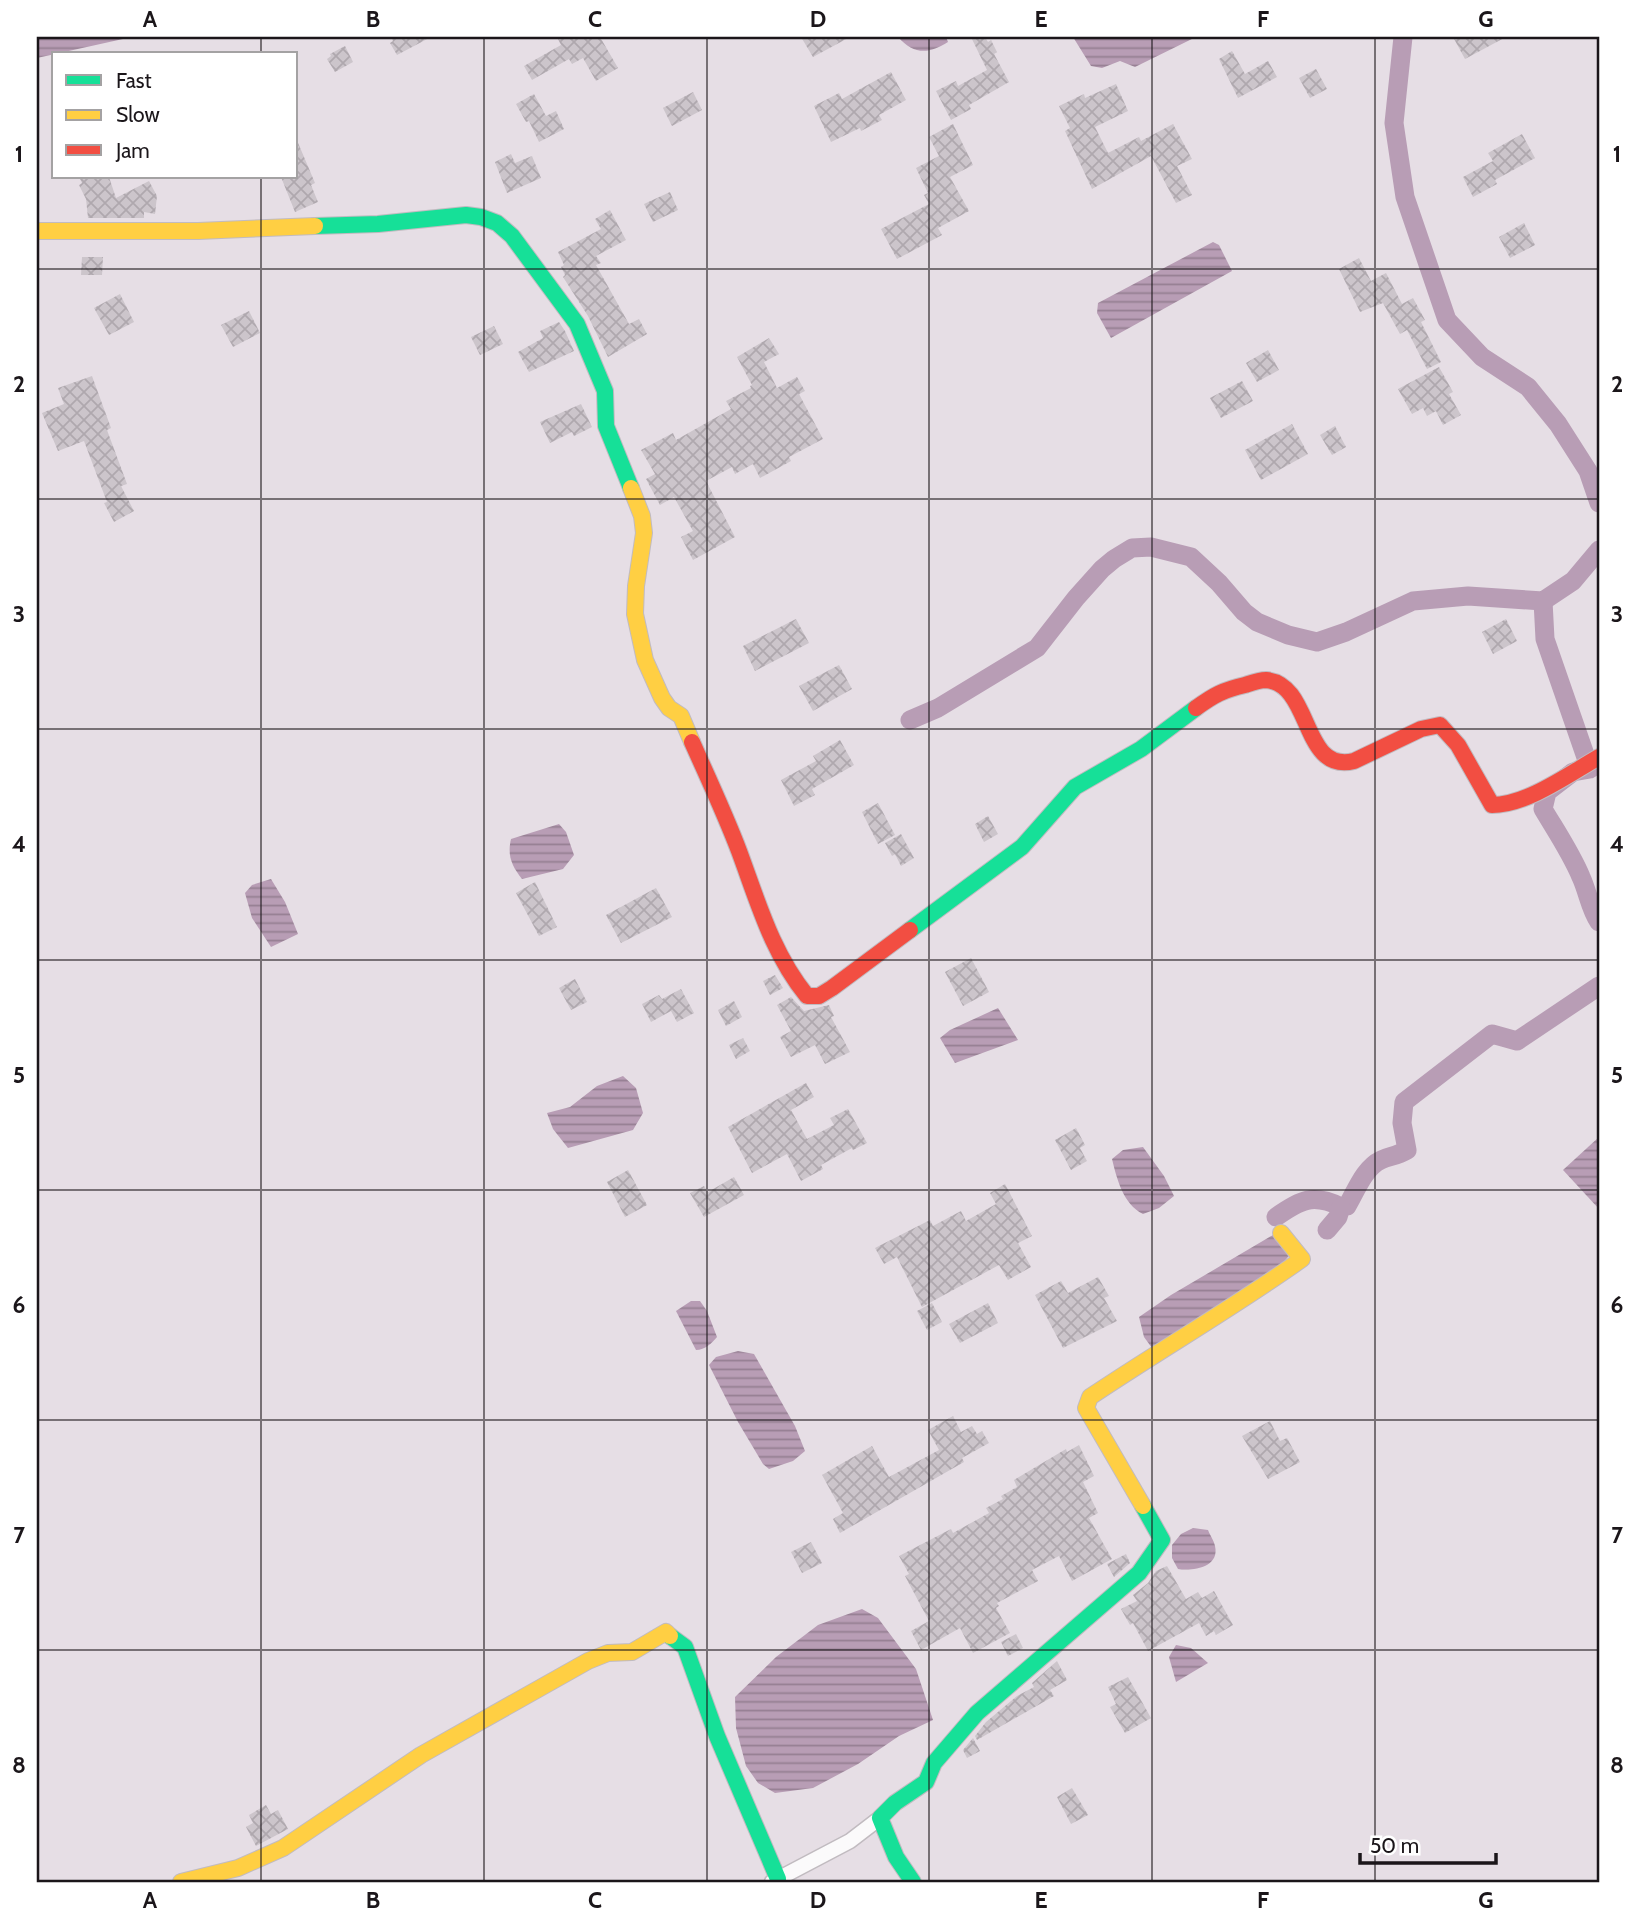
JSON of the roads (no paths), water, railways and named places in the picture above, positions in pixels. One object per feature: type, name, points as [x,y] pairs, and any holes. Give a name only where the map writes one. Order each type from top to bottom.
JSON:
[{"type":"street","points":[[37,231],[198,231],[378,224],[466,215],[497,223],[512,236],[577,324],[605,391],[607,426],[642,516],[644,533],[635,614],[645,660],[662,698],[669,708],[681,716],[784,964],[794,982],[807,996],[819,996],[832,988],[1022,847],[1075,787],[1141,749],[1220,691],[1264,681],[1277,683],[1289,691],[1329,760],[1342,764],[1354,761],[1421,729],[1440,725],[1458,745],[1492,805],[1500,807],[1525,797],[1599,757]]},
{"type":"street","points":[[181,1882],[238,1868],[283,1847],[421,1755],[588,1661],[608,1653],[632,1652],[666,1632],[685,1647],[775,1881],[850,1841],[895,1803],[926,1782],[934,1763],[977,1713],[1139,1573],[1162,1540],[1086,1408],[1090,1397],[1248,1297],[1302,1259],[1282,1233]]},
{"type":"street","points":[[880,1818],[896,1857],[913,1882]]},
{"type":"waterway","points":[[1403,37],[1394,123],[1405,197],[1447,320],[1482,357],[1528,387],[1558,424],[1588,471],[1599,503]]},
{"type":"waterway","points":[[910,720],[938,708],[1037,648],[1102,569],[1132,548],[1151,547],[1191,557],[1257,622],[1288,635],[1317,642],[1346,632],[1413,601],[1468,596],[1543,601],[1573,581],[1599,550]]},
{"type":"waterway","points":[[1543,601],[1545,639],[1590,769],[1573,772],[1547,792],[1543,809],[1577,868],[1599,922]]},
{"type":"waterway","points":[[1276,1217],[1307,1200],[1322,1200],[1341,1207],[1347,1206],[1370,1168],[1381,1160],[1407,1150],[1402,1123],[1404,1102],[1492,1034],[1517,1041],[1599,986]]},
{"type":"waterway","points":[[1327,1230],[1338,1217],[1341,1207]]}]
